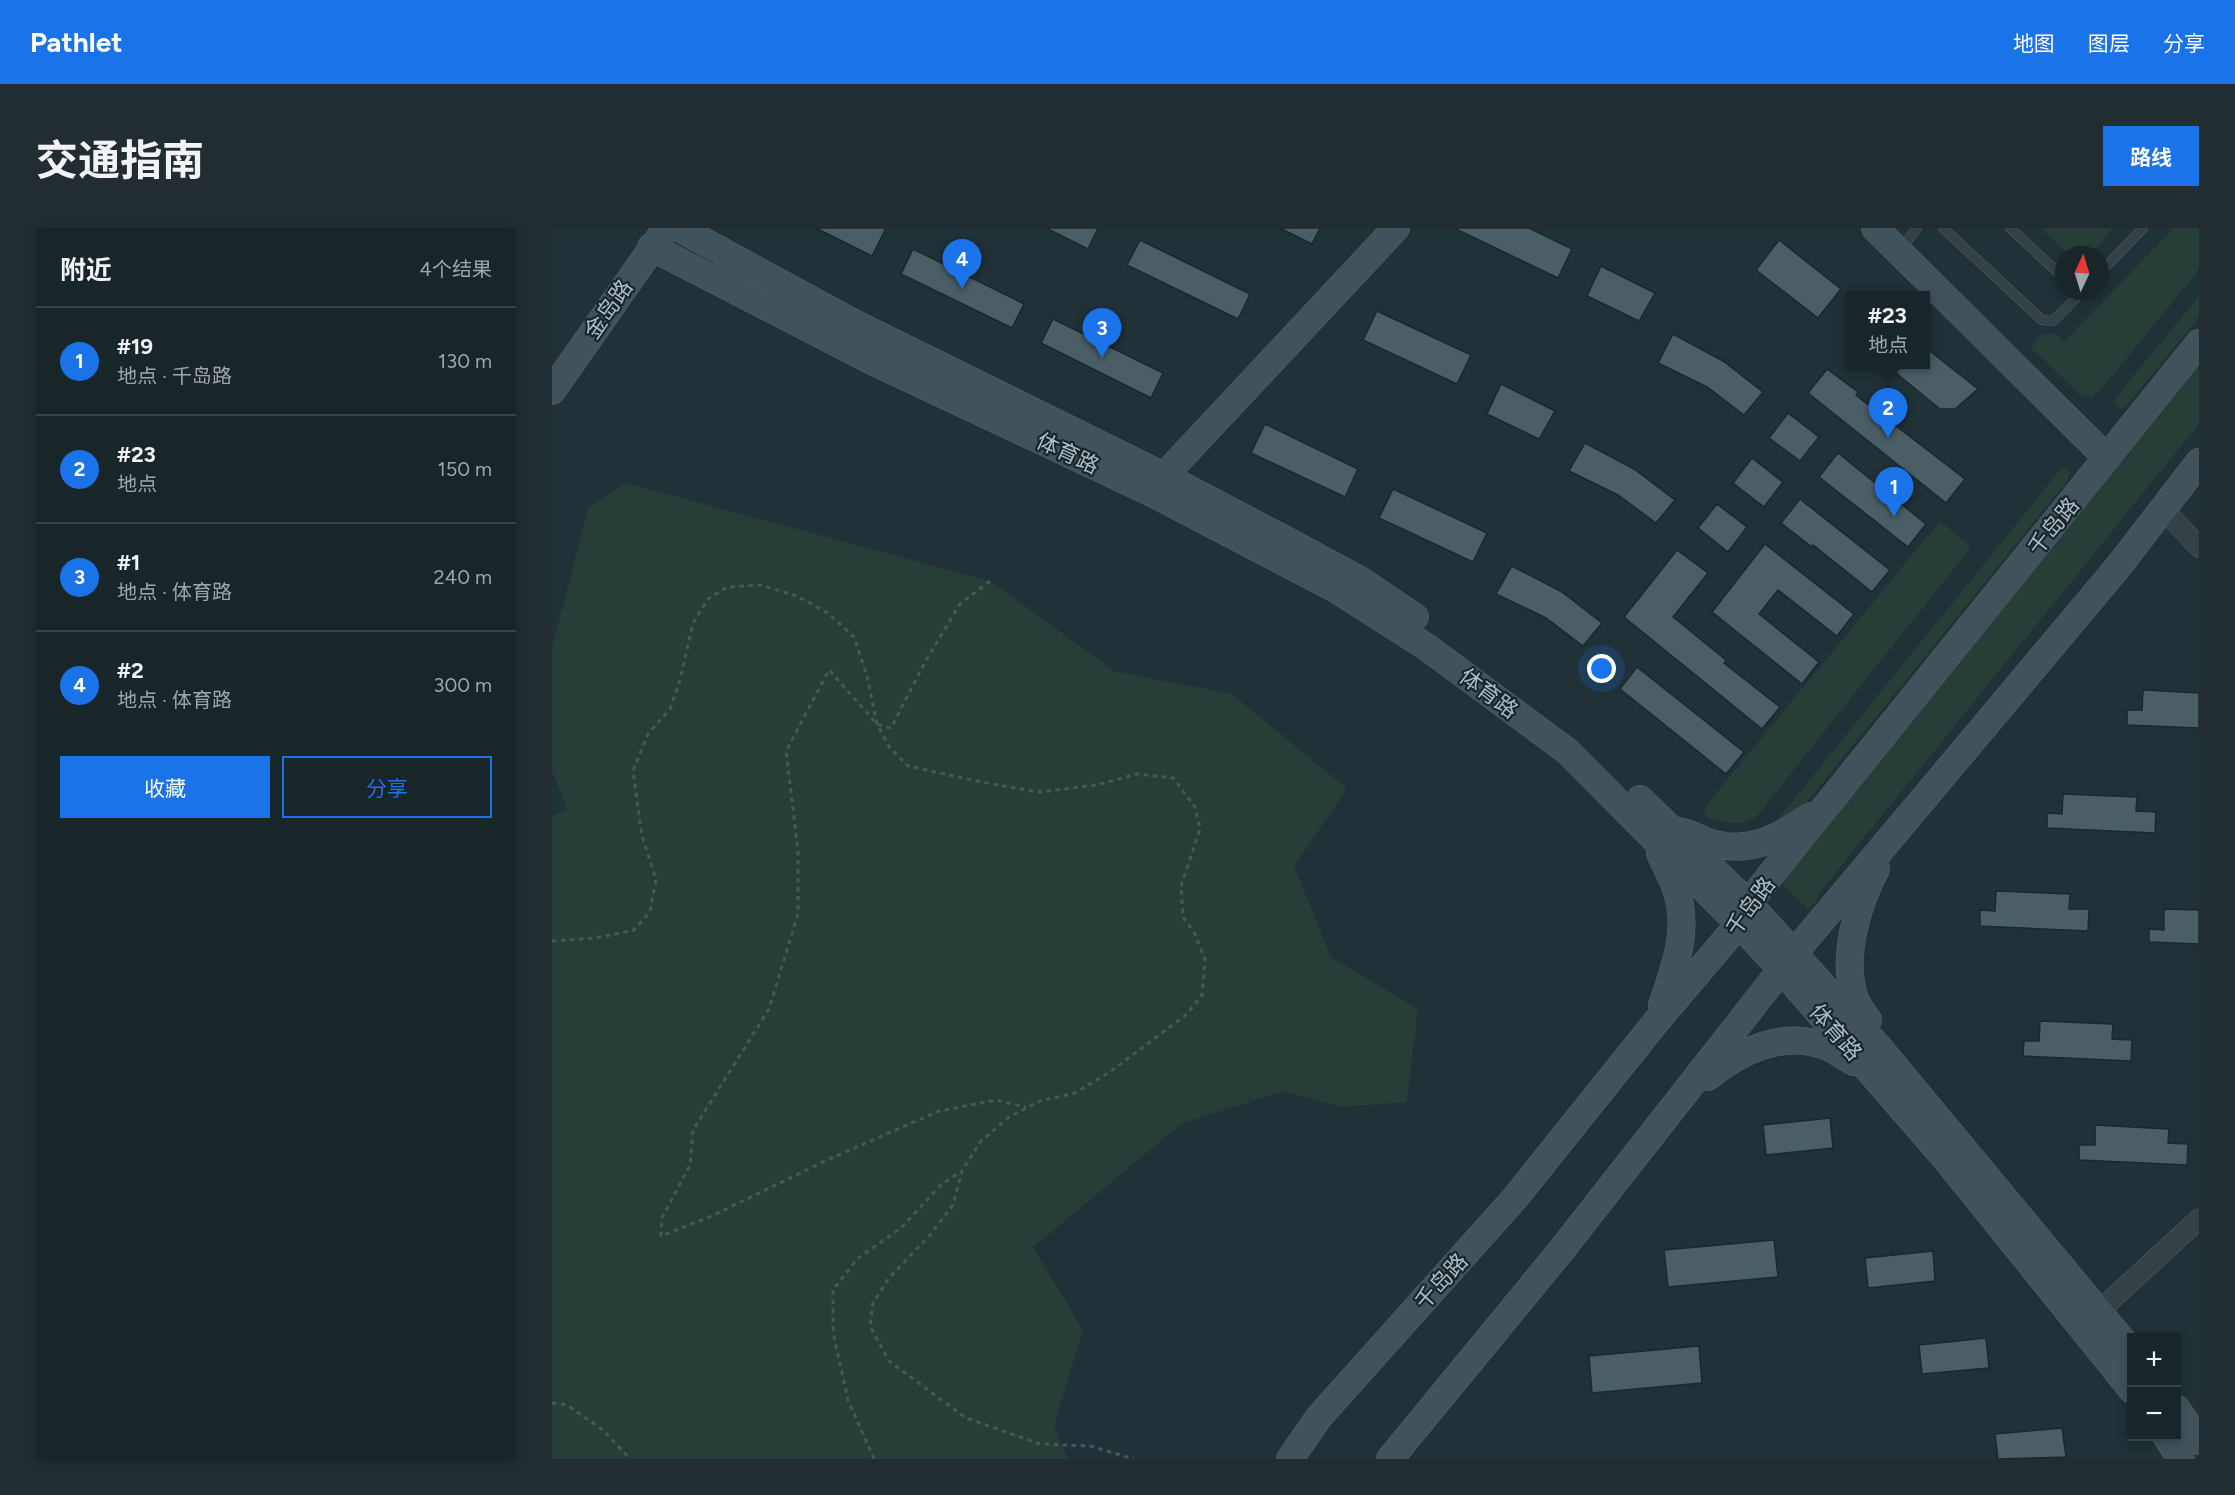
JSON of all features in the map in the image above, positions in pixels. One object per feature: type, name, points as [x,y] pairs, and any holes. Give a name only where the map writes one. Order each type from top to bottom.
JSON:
[{"type":"street","points":[[1158,484],[1395,228]]},
{"type":"street","name":"体育路","points":[[660,234],[854,322],[1158,484],[1362,581],[1435,630],[1576,738],[1664,834],[1744,913],[1919,1095],[2089,1318],[2130,1387]]},
{"type":"street","name":"金岛路","points":[[552,391],[660,234]]},
{"type":"street","points":[[1890,238],[2107,458]]},
{"type":"street","name":"千岛路","points":[[1290,1459],[1319,1417],[1515,1198],[2199,343]]},
{"type":"street","points":[[1390,1459],[1560,1252],[1789,961],[2111,576],[2199,462]]},
{"type":"street","points":[[2163,509],[2199,547]]},
{"type":"street","points":[[1656,1022],[1674,975],[1681,943],[1683,917],[1664,834],[1683,832],[1716,844],[1738,846],[1764,844],[1829,803]]},
{"type":"street","points":[[1892,836],[1865,890],[1850,957],[1850,980],[1854,999],[1869,1023],[1910,1076],[1919,1095]]},
{"type":"street","name":"体育路","points":[[1789,961],[1867,1068],[1945,1158],[2089,1318],[2127,1348]]},
{"type":"street","points":[[1681,1098],[1743,1053],[1770,1043],[1797,1040],[1825,1046],[1867,1068]]},
{"type":"street","points":[[2089,1318],[2199,1219]]},
{"type":"street","points":[[2181,1415],[2199,1441]]},
{"type":"street","points":[[2169,1441],[2181,1459]]},
{"type":"lane","points":[[1890,238],[1917,228]]},
{"type":"lane","points":[[1943,228],[2042,320],[2053,321],[2073,300]]},
{"type":"lane","points":[[2010,228],[2055,270]]},
{"type":"lane","points":[[2109,264],[2143,228]]},
{"type":"path","points":[[877,724],[891,728],[925,662],[960,604],[990,581]]},
{"type":"path","points":[[552,941],[596,938],[634,930],[650,912],[656,879],[642,836],[633,771],[648,734],[669,709],[680,680],[693,623],[708,599],[727,587],[759,585],[797,596],[828,613],[854,637],[867,676],[877,724]]},
{"type":"path","points":[[1028,1107],[996,1101],[939,1111],[827,1160],[712,1216],[661,1236],[662,1218],[690,1165],[693,1130],[769,1009],[798,914],[798,851],[786,752],[829,670],[877,724],[890,748],[908,766],[1039,792],[1097,785],[1137,774],[1173,778],[1196,807],[1200,829],[1181,886],[1183,916],[1195,934],[1205,960],[1202,995],[1187,1014],[1110,1072],[1075,1093],[1040,1101],[1028,1107],[1008,1117],[981,1141],[962,1171],[953,1205],[930,1235],[889,1278],[873,1303],[870,1326],[889,1361],[966,1418],[1040,1444],[1090,1446],[1134,1459]]},
{"type":"path","points":[[874,1459],[848,1400],[833,1332],[833,1290],[857,1258],[901,1228],[941,1185],[962,1171]]},
{"type":"path","points":[[552,1403],[567,1405],[603,1430],[630,1459]]},
{"type":"green space","points":[[2041,228],[2114,228],[2097,246],[2060,246]]},
{"type":"green space","points":[[2170,228],[2199,228],[2199,270],[2100,390],[2089,397],[2078,393],[2031,347],[2043,333],[2047,335],[2054,333],[2064,342],[2104,300],[2109,300],[2109,295],[2172,230]]},
{"type":"green space","points":[[2199,296],[2199,317],[2127,405],[2122,409],[2115,404],[2115,399]]},
{"type":"green space","points":[[2199,366],[2199,424],[1808,909],[1781,883]]},
{"type":"green space","points":[[2064,468],[2070,472],[2068,480],[1803,807],[1778,819],[2060,470]]},
{"type":"green space","points":[[626,483],[990,581],[1114,671],[1232,694],[1347,789],[1294,866],[1331,957],[1418,1009],[1407,1102],[1340,1107],[1283,1091],[1181,1124],[1033,1247],[1083,1330],[1054,1426],[1068,1459],[552,1459],[552,816],[567,810],[552,771],[552,648],[588,508]]},
{"type":"green space","points":[[1940,521],[1971,547],[1758,815],[1740,823],[1727,823],[1707,818],[1704,808]]},
{"type":"building","points":[[816,228],[886,228],[872,256]]},
{"type":"building","points":[[1046,228],[1098,228],[1088,249]]},
{"type":"building","points":[[1280,228],[1320,228],[1312,244]]},
{"type":"building","points":[[1454,228],[1529,228],[1572,249],[1558,278]]},
{"type":"building","points":[[1140,240],[1250,294],[1238,319],[1127,265]]},
{"type":"building","points":[[1779,240],[1841,289],[1818,318],[1756,270]]},
{"type":"building","points":[[913,249],[1024,304],[1012,328],[901,274]]},
{"type":"building","points":[[1601,266],[1655,293],[1639,321],[1587,296]]},
{"type":"building","points":[[1377,311],[1471,355],[1457,384],[1363,340]]},
{"type":"building","points":[[1053,319],[1163,373],[1151,398],[1041,343]]},
{"type":"building","points":[[1673,334],[1723,361],[1763,392],[1744,415],[1707,387],[1658,363]]},
{"type":"building","points":[[1930,351],[1978,389],[1955,409],[1940,409],[1891,369],[1930,369]]},
{"type":"building","points":[[1827,369],[1858,392],[1856,395],[1965,479],[1946,503],[1808,393]]},
{"type":"building","points":[[1501,384],[1555,411],[1539,439],[1487,414]]},
{"type":"building","points":[[1788,413],[1819,437],[1800,461],[1769,438]]},
{"type":"building","points":[[1265,424],[1358,469],[1345,497],[1251,453]]},
{"type":"building","points":[[1585,443],[1634,469],[1675,500],[1656,523],[1618,495],[1569,471]]},
{"type":"building","points":[[1838,453],[1926,524],[1908,547],[1819,477]]},
{"type":"building","points":[[1752,458],[1783,482],[1764,507],[1733,483]]},
{"type":"building","points":[[1393,489],[1487,533],[1473,562],[1379,518]]},
{"type":"building","points":[[1800,499],[1890,570],[1872,592],[1813,545],[1812,547],[1781,523]]},
{"type":"building","points":[[1717,504],[1747,527],[1728,552],[1698,528]]},
{"type":"building","points":[[1765,544],[1854,614],[1837,636],[1778,590],[1759,614],[1819,662],[1802,684],[1712,612]]},
{"type":"building","points":[[1677,550],[1708,573],[1673,617],[1726,660],[1724,663],[1780,707],[1762,729],[1624,617]]},
{"type":"building","points":[[1512,566],[1562,592],[1602,623],[1583,646],[1546,618],[1496,594]]},
{"type":"building","points":[[1637,667],[1744,752],[1726,774],[1620,689]]},
{"type":"building","points":[[2143,690],[2199,693],[2199,728],[2127,725],[2127,710],[2142,710]]},
{"type":"building","points":[[2063,794],[2137,797],[2136,811],[2156,812],[2155,833],[2047,828],[2047,813],[2062,814]]},
{"type":"building","points":[[1996,891],[2070,894],[2069,909],[2089,909],[2088,931],[1980,926],[1980,910],[1995,911]]},
{"type":"building","points":[[2164,909],[2199,910],[2199,944],[2149,942],[2149,929],[2164,930]]},
{"type":"building","points":[[2040,1021],[2113,1024],[2112,1039],[2132,1040],[2131,1061],[2023,1056],[2024,1041],[2039,1041]]},
{"type":"building","points":[[1830,1118],[1833,1148],[1766,1155],[1763,1125]]},
{"type":"building","points":[[2095,1125],[2169,1129],[2168,1143],[2188,1144],[2187,1165],[2079,1160],[2079,1145],[2095,1145]]},
{"type":"building","points":[[1774,1240],[1778,1277],[1668,1287],[1664,1250]]},
{"type":"building","points":[[1933,1251],[1935,1281],[1868,1288],[1865,1258]]},
{"type":"building","points":[[1986,1338],[1989,1368],[1922,1374],[1919,1345]]},
{"type":"building","points":[[1699,1346],[1702,1383],[1592,1393],[1589,1356]]},
{"type":"building","points":[[2062,1428],[2066,1457],[1998,1459],[1995,1434]]},
{"type":"place","name":"#2","points":[[962,289]]},
{"type":"place","name":"#1","points":[[1102,358]]},
{"type":"place","name":"#23","points":[[1888,438]]},
{"type":"place","name":"#19","points":[[1894,517]]}]
